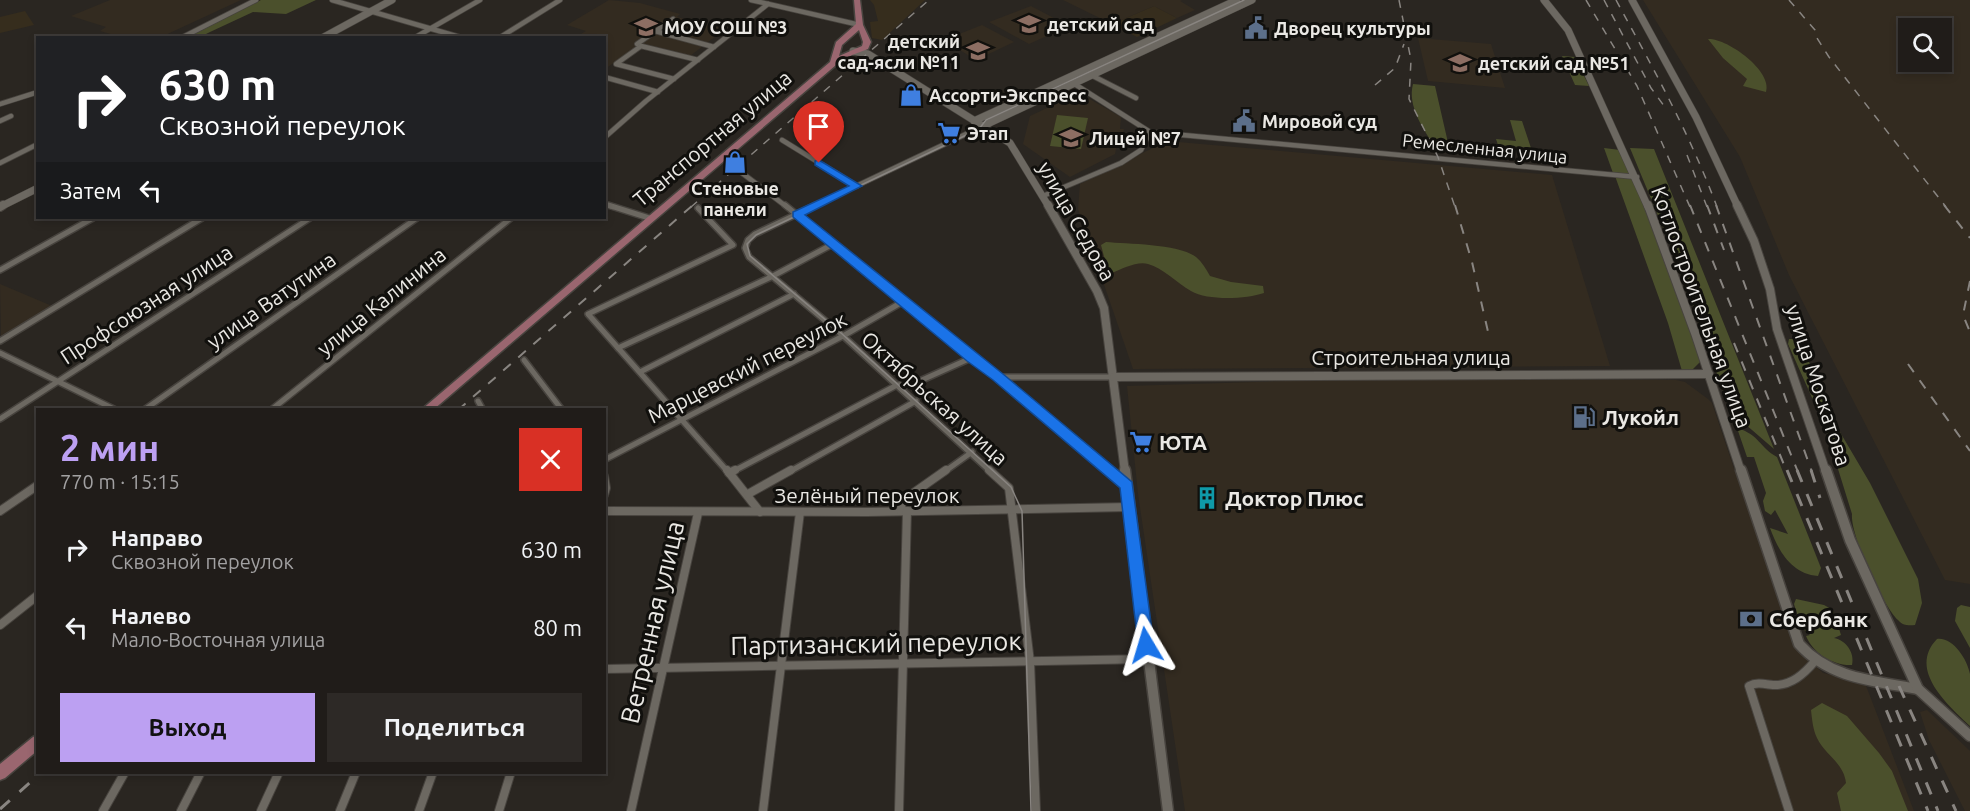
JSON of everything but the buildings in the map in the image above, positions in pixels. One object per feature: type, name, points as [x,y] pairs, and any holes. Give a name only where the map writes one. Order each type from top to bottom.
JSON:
[{"type":"main road","points":[[326,36],[392,0]]},
{"type":"main road","points":[[857,0],[860,25],[868,54]]},
{"type":"main road","points":[[974,121],[1237,0]]},
{"type":"main road","points":[[983,126],[1252,0]]},
{"type":"main road","name":"Котлостроительная улица","points":[[1544,0],[1568,30],[1637,177],[1657,226],[1709,374],[1796,639],[1803,650],[1815,661]]},
{"type":"main road","name":"улица Москатова","points":[[1632,0],[1696,117],[1754,241],[1770,289],[1777,330],[1850,540],[1918,689],[1970,736]]},
{"type":"main road","points":[[833,63],[841,42],[860,25]]},
{"type":"main road","points":[[841,42],[855,37],[867,44]]},
{"type":"main road","points":[[841,42],[841,48],[853,51]]},
{"type":"main road","name":"Транспортная улица","points":[[428,408],[833,63],[853,51],[862,49],[867,44]]},
{"type":"main road","name":"улица Седова","points":[[853,51],[868,54],[1013,146],[1097,291],[1104,308],[1114,377],[1168,811]]},
{"type":"main road","points":[[0,207],[36,189]]},
{"type":"main road","name":"Строительная улица","points":[[1114,377],[1709,374]]},
{"type":"main road","points":[[1815,661],[1839,672],[1918,689]]},
{"type":"main road","points":[[0,773],[36,743]]},
{"type":"street","points":[[184,36],[256,0]]},
{"type":"street","points":[[332,0],[455,36]]},
{"type":"street","points":[[417,36],[480,0]]},
{"type":"street","points":[[502,36],[560,0]]},
{"type":"street","points":[[751,0],[860,25]]},
{"type":"street","points":[[777,6],[785,0]]},
{"type":"street","points":[[606,136],[768,4]]},
{"type":"street","points":[[637,44],[673,19]]},
{"type":"street","points":[[655,31],[714,47]]},
{"type":"street","points":[[674,79],[616,64],[642,46],[698,60]]},
{"type":"street","points":[[1091,75],[1136,98]]},
{"type":"street","points":[[606,78],[658,92]]},
{"type":"street","points":[[1043,196],[1121,163],[1141,150],[1150,132],[1072,83]]},
{"type":"street","points":[[0,104],[36,93]]},
{"type":"street","points":[[0,121],[11,116]]},
{"type":"street","points":[[797,214],[983,126]]},
{"type":"street","name":"Ремесленная улица","points":[[1150,132],[1637,177]]},
{"type":"street","points":[[782,140],[857,186]]},
{"type":"street","points":[[0,163],[36,145]]},
{"type":"street","points":[[742,173],[904,300],[1127,486]]},
{"type":"street","points":[[606,205],[649,218]]},
{"type":"street","points":[[698,208],[733,245],[588,314],[748,494],[760,512]]},
{"type":"street","name":"Октябрьская улица","points":[[797,214],[755,234],[746,244],[746,252],[916,401],[1008,488],[1030,662],[1036,811]]},
{"type":"street","points":[[0,270],[91,219]]},
{"type":"street","points":[[0,341],[200,219]]},
{"type":"street","name":"Профсоюзная улица","points":[[0,419],[308,219]]},
{"type":"street","name":"улица Ватутина","points":[[147,408],[414,219]]},
{"type":"street","name":"улица Калинина","points":[[274,408],[510,219]]},
{"type":"street","points":[[618,348],[772,276],[833,244]]},
{"type":"street","points":[[639,372],[794,294]]},
{"type":"street","name":"Марцевский переулок","points":[[606,459],[843,336],[904,300]]},
{"type":"street","points":[[0,354],[112,408]]},
{"type":"street","points":[[729,473],[897,386],[913,384],[972,358]]},
{"type":"street","points":[[524,360],[560,408]]},
{"type":"street","points":[[998,377],[1114,377]]},
{"type":"street","points":[[478,401],[482,408]]},
{"type":"street","points":[[748,494],[916,401]]},
{"type":"street","points":[[899,811],[904,664],[904,511],[902,501],[972,452]]},
{"type":"street","points":[[0,511],[36,486]]},
{"type":"street","name":"Зелёный переулок","points":[[606,511],[698,513],[1012,511],[1130,507]]},
{"type":"street","points":[[763,811],[800,512]]},
{"type":"street","name":"Ветренная улица","points":[[631,811],[698,513]]},
{"type":"street","points":[[0,625],[36,597]]},
{"type":"street","name":"Партизанский переулок","points":[[606,669],[1148,659]]},
{"type":"street","points":[[1789,811],[1749,686],[1754,683],[1784,685],[1799,676],[1815,661]]},
{"type":"street","points":[[103,811],[124,774]]},
{"type":"street","points":[[181,811],[200,774]]},
{"type":"street","points":[[261,811],[278,774]]},
{"type":"street","points":[[340,811],[355,774]]},
{"type":"street","points":[[419,811],[432,774]]},
{"type":"street","points":[[499,811],[510,774]]},
{"type":"shaded area","points":[[110,0],[241,0],[163,36],[118,36],[100,31],[106,27],[71,16]]},
{"type":"shaded area","name":"МОУ СОШ №3","points":[[609,0],[640,3],[680,14],[677,17],[725,29],[690,56],[640,44],[606,68],[606,36],[578,36],[586,31],[567,25]]},
{"type":"shaded area","points":[[870,0],[925,0],[882,40],[872,38],[870,22],[878,21],[874,5]]},
{"type":"shaded area","points":[[1063,0],[1182,0],[1180,1],[1195,10],[1177,18],[1154,6],[1112,24]]},
{"type":"shaded area","points":[[1643,0],[1970,0],[1970,584],[1945,580],[1789,275],[1740,157]]},
{"type":"shaded area","name":"детский сад","points":[[1031,6],[1069,26],[1029,44],[989,22]]},
{"type":"shaded area","points":[[1154,6],[1177,18],[1137,37],[1112,24]]},
{"type":"shaded area","points":[[25,11],[34,25],[0,33],[0,17]]},
{"type":"shaded area","name":"детский сад-ясли №11","points":[[982,25],[1014,42],[976,60],[944,40]]},
{"type":"shaded area","name":"детский сад №51","points":[[1418,38],[1491,44],[1505,88],[1428,81]]},
{"type":"shaded area","name":"Лицей №7","points":[[1079,93],[1121,117],[1120,129],[1124,129],[1123,133],[1119,133],[1115,154],[1070,177],[1023,144],[1030,116]]},
{"type":"shaded area","points":[[1167,141],[1552,175],[1610,366],[1133,369],[1078,209],[1080,184]]},
{"type":"shaded area","points":[[0,284],[52,306],[1,338]]},
{"type":"shaded area","points":[[1351,379],[1676,380],[1685,382],[1708,399],[1712,403],[1794,647],[1823,673],[1865,683],[1914,811],[1185,811],[1138,494],[1127,386]]},
{"type":"shaded area","points":[[1927,710],[1970,751],[1970,811],[1965,811],[1929,740],[1920,712]]},
{"type":"green space","points":[[261,0],[316,0],[286,14],[253,12],[204,36],[190,36]]},
{"type":"green space","points":[[1708,39],[1726,44],[1747,57],[1763,75],[1766,92],[1743,86],[1747,79],[1723,58]]},
{"type":"green space","points":[[1562,56],[1575,57],[1589,86],[1575,85]]},
{"type":"green space","points":[[1413,84],[1435,86],[1449,147],[1435,147],[1422,125],[1412,101]]},
{"type":"green space","points":[[1057,115],[1088,118],[1081,149],[1050,146]]},
{"type":"green space","points":[[1510,120],[1522,121],[1531,148],[1498,145],[1496,139],[1516,141]]},
{"type":"green space","points":[[1604,148],[1620,150],[1632,175],[1613,173]]},
{"type":"green space","points":[[1630,148],[1654,149],[1774,449],[1730,411],[1676,259]]},
{"type":"green space","points":[[1615,176],[1633,177],[1688,322],[1700,362],[1692,370],[1682,371],[1668,323]]},
{"type":"green space","points":[[1106,242],[1178,249],[1196,257],[1210,276],[1231,282],[1263,286],[1264,293],[1237,298],[1217,298],[1198,294],[1159,269],[1144,263],[1112,273],[1106,264],[1101,245]]},
{"type":"green space","points":[[1789,339],[1796,339],[1801,345],[1824,394],[1824,405],[1870,483],[1918,579],[1922,603],[1915,625],[1901,623],[1891,612],[1868,569],[1856,537],[1852,514],[1825,427],[1788,344]]},
{"type":"green space","points":[[1737,428],[1750,434],[1777,457],[1821,568],[1818,576],[1800,571],[1793,566],[1777,544],[1770,528],[1788,534],[1775,510],[1771,515],[1765,511],[1763,501],[1766,493],[1754,457],[1747,457]]},
{"type":"green space","points":[[1796,599],[1824,605],[1833,610],[1841,635],[1834,638],[1842,641],[1849,648],[1853,660],[1852,665],[1831,661],[1813,648],[1806,636],[1810,635],[1801,627],[1794,604]]},
{"type":"green space","points":[[1961,605],[1970,607],[1970,648],[1955,621],[1957,608]]},
{"type":"green space","points":[[1937,639],[1943,639],[1954,645],[1968,668],[1970,726],[1942,698],[1929,675],[1927,663],[1929,651]]},
{"type":"green space","points":[[1822,703],[1847,716],[1879,753],[1892,771],[1908,811],[1841,811],[1837,793],[1846,783],[1845,776],[1838,764],[1820,744],[1813,724],[1811,710]]},
{"type":"tram line","points":[[1031,811],[1022,511],[1011,487],[841,333],[750,256],[747,244],[756,235],[979,129],[986,120],[1244,0]]},
{"type":"railway","points":[[691,207],[929,0]]},
{"type":"railway","points":[[1399,0],[1411,60],[1409,99],[1438,157],[1455,207]]},
{"type":"railway","points":[[1586,0],[1637,86],[1690,207]]},
{"type":"railway","points":[[1604,0],[1651,88],[1667,110]]},
{"type":"railway","points":[[1616,0],[1683,127],[1717,207]]},
{"type":"railway","points":[[1789,0],[1815,30],[1817,38],[1829,57],[1946,207]]},
{"type":"railway","points":[[1375,85],[1395,68],[1404,44]]},
{"type":"railway","points":[[1687,155],[1707,207]]},
{"type":"railway","points":[[460,408],[693,205]]},
{"type":"railway","points":[[1455,205],[1472,262],[1489,336]]},
{"type":"railway","points":[[1690,205],[1798,472]]},
{"type":"railway","points":[[1707,205],[1724,250]]},
{"type":"railway","points":[[1716,205],[1812,472]]},
{"type":"railway","points":[[1944,205],[1970,238]]},
{"type":"railway","points":[[1970,281],[1963,315],[1970,332]]},
{"type":"railway","points":[[1734,343],[1787,472]]},
{"type":"railway","points":[[1908,364],[1970,451]]},
{"type":"railway","points":[[1787,470],[1928,811]]},
{"type":"railway","points":[[1797,470],[1938,811]]},
{"type":"railway","points":[[1811,470],[1820,498]]},
{"type":"railway","points":[[1899,686],[1956,811]]},
{"type":"railway","points":[[0,809],[40,774]]},
{"type":"place","name":"детский сад","points":[[1029,24]]},
{"type":"place","name":"МОУ СОШ №3","points":[[646,27]]},
{"type":"place","name":"Дворец культуры","points":[[1256,28]]},
{"type":"place","name":"детский сад-ясли №11","points":[[978,51]]},
{"type":"place","name":"детский сад №51","points":[[1460,63]]},
{"type":"place","name":"Ассорти-Экспресс","points":[[911,95]]},
{"type":"place","name":"Мировой суд","points":[[1244,121]]},
{"type":"place","name":"Этап","points":[[949,133]]},
{"type":"place","name":"Лицей №7","points":[[1071,138]]},
{"type":"place","name":"Стеновые панели","points":[[735,162]]},
{"type":"place","name":"Лукойл","points":[[1584,417]]},
{"type":"place","name":"ЮТА","points":[[1141,442]]},
{"type":"place","name":"Доктор Плюс","points":[[1207,498]]},
{"type":"place","name":"Сбербанк","points":[[1751,619]]},
{"type":"route","points":[[819,163],[857,186],[797,214],[998,377],[1127,486],[1146,645]]}]
